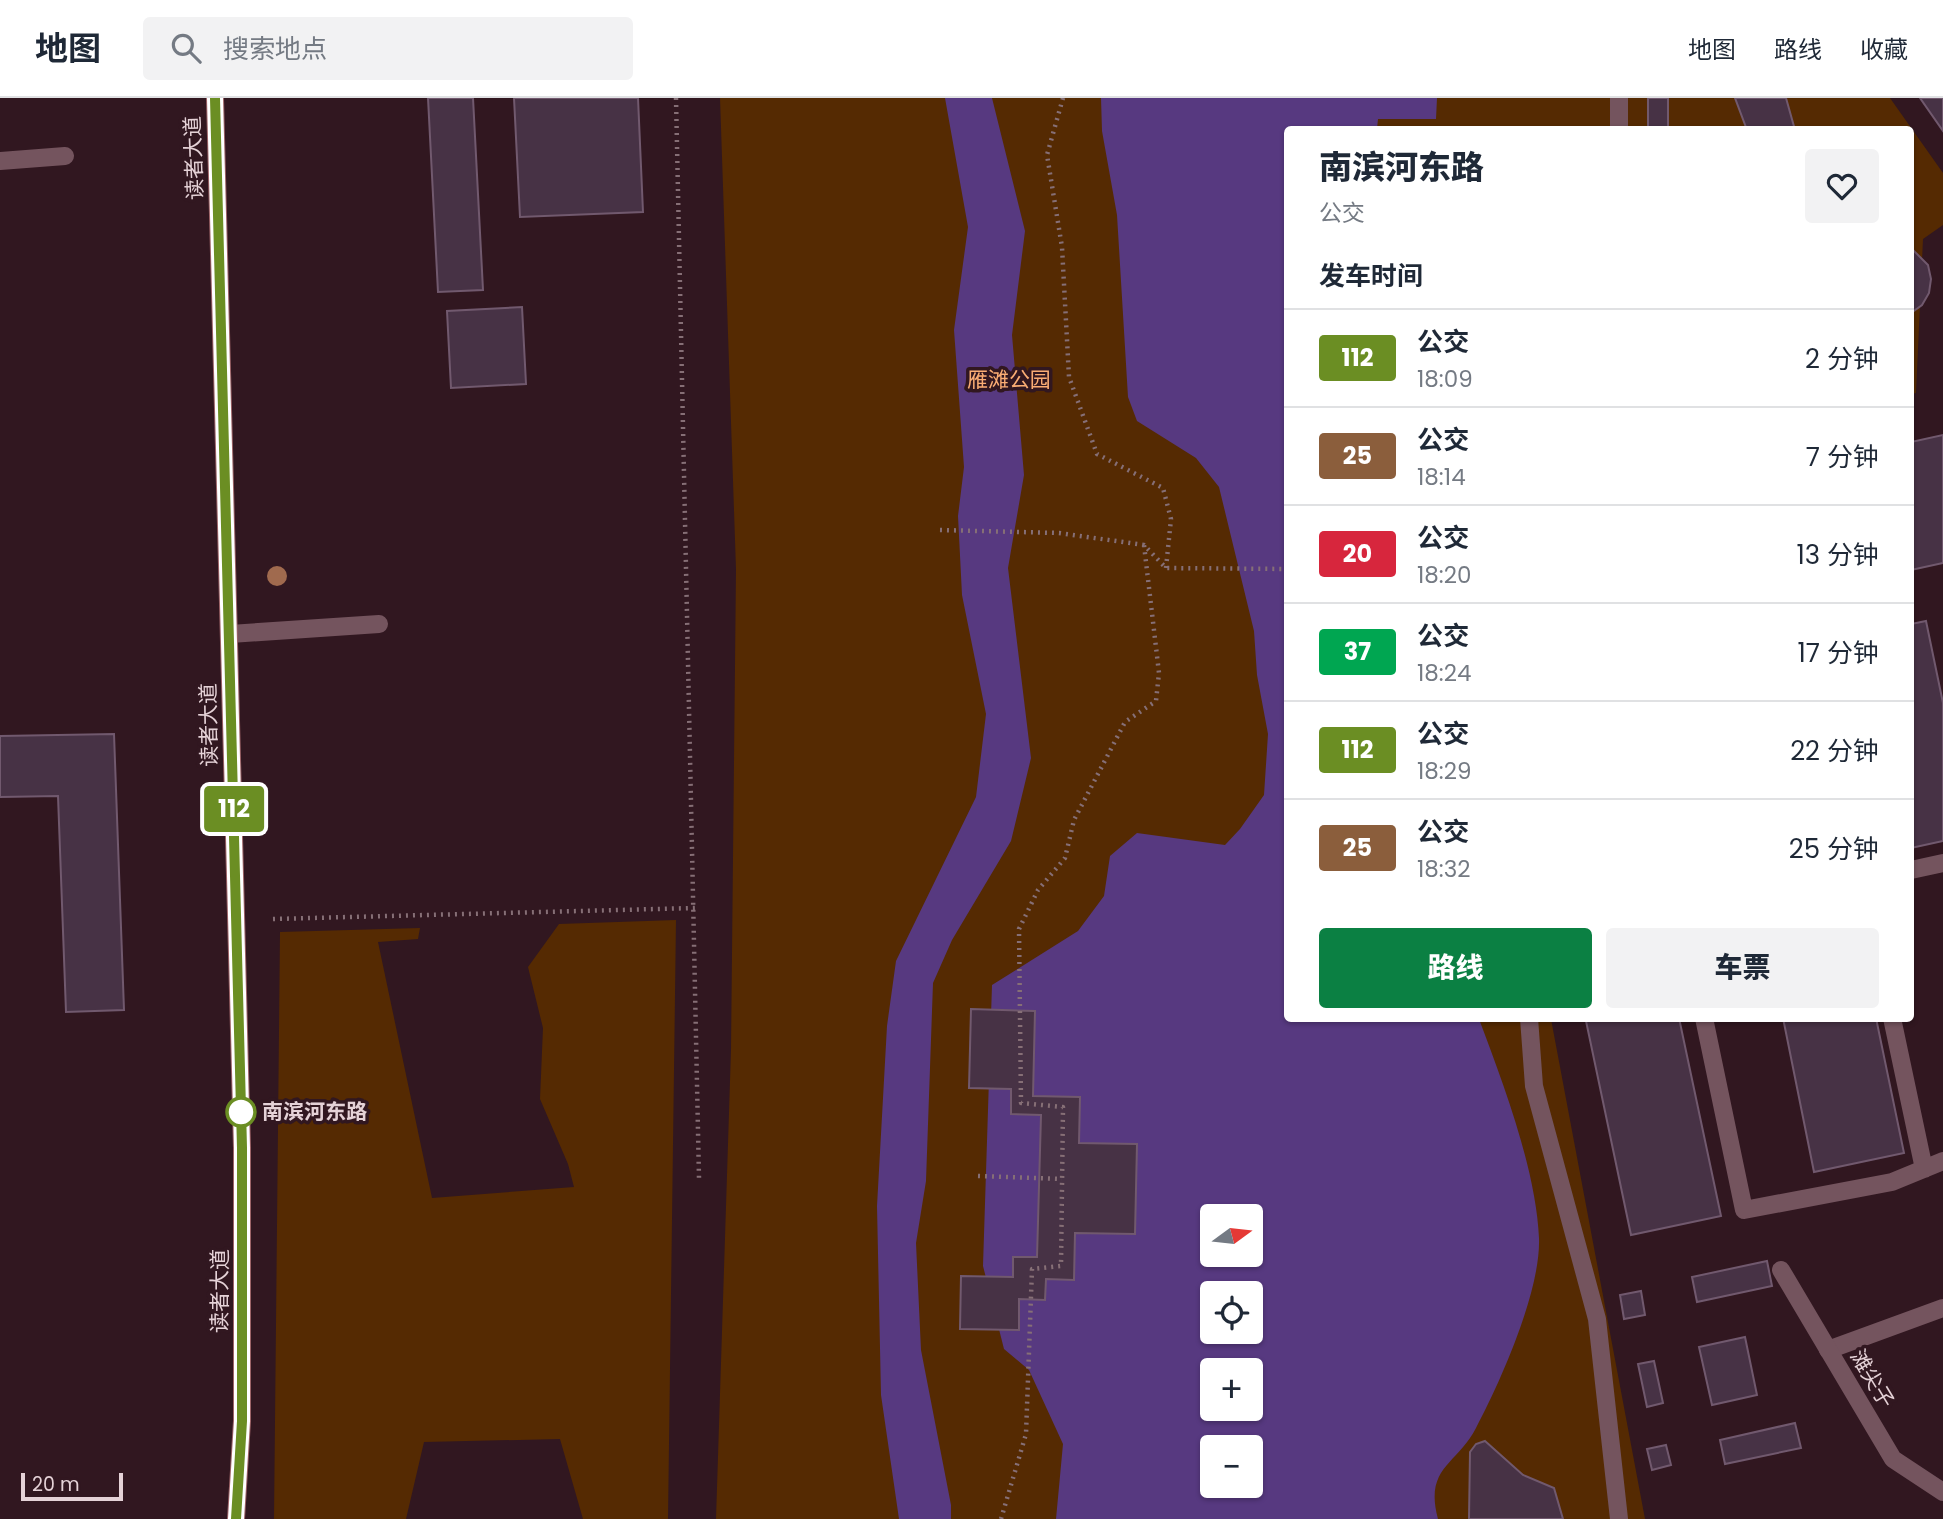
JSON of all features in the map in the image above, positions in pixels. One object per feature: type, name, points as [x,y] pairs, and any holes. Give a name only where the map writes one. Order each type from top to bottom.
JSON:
[{"type":"main road","name":"读者大道","points":[[215,98],[230,634],[243,1303],[242,1421],[236,1519]]},
{"type":"street","points":[[1619,98],[1619,126]]},
{"type":"street","points":[[0,161],[65,156]]},
{"type":"street","points":[[230,634],[379,624]]},
{"type":"street","points":[[1914,869],[1943,863]]},
{"type":"street","points":[[1529,1022],[1534,1086],[1597,1319],[1619,1519]]},
{"type":"street","points":[[1705,1022],[1744,1210],[1892,1182],[1942,1163]]},
{"type":"street","points":[[1893,1022],[1924,1169]]},
{"type":"street","name":"滩尖子","points":[[1781,1270],[1893,1459],[1943,1492]]},
{"type":"street","points":[[1828,1350],[1943,1308]]},
{"type":"path","points":[[676,98],[699,1178]]},
{"type":"path","points":[[1063,98],[1046,155],[1062,247],[1069,377],[1097,454],[1163,488],[1171,519],[1166,568]]},
{"type":"path","points":[[940,530],[1059,533],[1144,545],[1166,568],[1284,569]]},
{"type":"path","points":[[1001,1519],[1026,1434],[1032,1269],[1061,1266],[1063,1107],[1021,1103],[1019,929],[1038,890],[1065,858],[1074,820],[1125,722],[1156,701],[1159,673],[1144,545]]},
{"type":"path","points":[[272,919],[695,908]]},
{"type":"path","points":[[978,1176],[1062,1179]]},
{"type":"green space","name":"雁滩公园","points":[[720,98],[1890,98],[1910,126],[1284,126],[1284,1022],[1552,1022],[1645,1519],[716,1519],[731,1050],[736,569]]},
{"type":"green space","name":"雁滩公园","points":[[1914,132],[1943,173],[1943,225],[1923,239],[1914,393]]},
{"type":"green space","points":[[676,920],[668,1519],[583,1519],[560,1439],[424,1442],[406,1519],[274,1519],[280,932],[420,928],[418,939],[378,942],[432,1198],[574,1187],[568,1164],[540,1099],[543,1028],[528,967],[559,924]]},
{"type":"shaded area","points":[[945,98],[992,98],[1025,231],[1012,335],[1024,475],[1008,568],[1031,758],[1011,841],[952,940],[933,983],[926,1181],[916,1243],[921,1350],[951,1505],[951,1519],[899,1519],[881,1395],[877,1206],[887,1026],[896,961],[976,797],[986,714],[962,595],[958,516],[964,467],[954,330],[968,227]]},
{"type":"shaded area","points":[[1101,98],[1437,98],[1436,119],[1378,119],[1377,126],[1284,126],[1284,1022],[1480,1022],[1517,1127],[1537,1211],[1539,1238],[1534,1283],[1518,1335],[1486,1408],[1468,1440],[1439,1477],[1435,1488],[1438,1519],[1056,1519],[1063,1444],[1029,1370],[1004,1349],[983,1266],[992,985],[1078,931],[1104,896],[1110,856],[1137,833],[1225,845],[1264,795],[1268,734],[1257,675],[1254,631],[1219,487],[1196,458],[1137,421],[1128,397],[1117,215],[1102,131]]},
{"type":"building","points":[[428,98],[473,98],[483,290],[438,292]]},
{"type":"building","points":[[514,98],[638,98],[643,212],[520,217]]},
{"type":"building","points":[[1648,98],[1668,98],[1668,126],[1648,126]]},
{"type":"building","points":[[1735,98],[1786,98],[1794,126],[1746,126]]},
{"type":"building","points":[[1920,98],[1943,98],[1943,131]]},
{"type":"building","points":[[1914,251],[1928,265],[1931,279],[1929,293],[1922,305],[1914,311]]},
{"type":"building","points":[[522,307],[526,384],[451,388],[447,311]]},
{"type":"building","points":[[1943,435],[1943,563],[1914,569],[1914,441]]},
{"type":"building","points":[[1926,621],[1943,703],[1943,841],[1914,847],[1914,623]]},
{"type":"building","points":[[114,734],[124,1010],[66,1012],[58,796],[0,797],[0,736]]},
{"type":"building","points":[[971,1009],[1035,1011],[1033,1096],[1080,1097],[1079,1143],[1137,1144],[1135,1234],[1075,1233],[1074,1280],[1046,1279],[1045,1300],[1019,1299],[1019,1330],[960,1329],[961,1276],[1013,1277],[1013,1257],[1037,1257],[1041,1115],[1011,1114],[1011,1089],[969,1088]]},
{"type":"building","points":[[1586,1022],[1680,1022],[1721,1216],[1631,1235]]},
{"type":"building","points":[[1784,1022],[1877,1022],[1904,1153],[1814,1172]]},
{"type":"building","points":[[1767,1261],[1772,1286],[1697,1302],[1692,1277]]},
{"type":"building","points":[[1641,1291],[1645,1315],[1624,1319],[1620,1295]]},
{"type":"building","points":[[1745,1337],[1757,1395],[1712,1405],[1699,1347]]},
{"type":"building","points":[[1654,1361],[1663,1403],[1647,1407],[1638,1364]]},
{"type":"building","points":[[1795,1423],[1801,1448],[1725,1464],[1720,1440]]},
{"type":"building","points":[[1485,1441],[1523,1475],[1554,1488],[1563,1519],[1469,1519],[1470,1452],[1476,1444]]},
{"type":"building","points":[[1666,1445],[1671,1465],[1652,1470],[1647,1449]]},
{"type":"bus line","name":"112","points":[[215,98],[242,1148],[242,1421],[236,1519]]},
{"type":"place","name":"南滨河东路","points":[[241,1112]]}]
